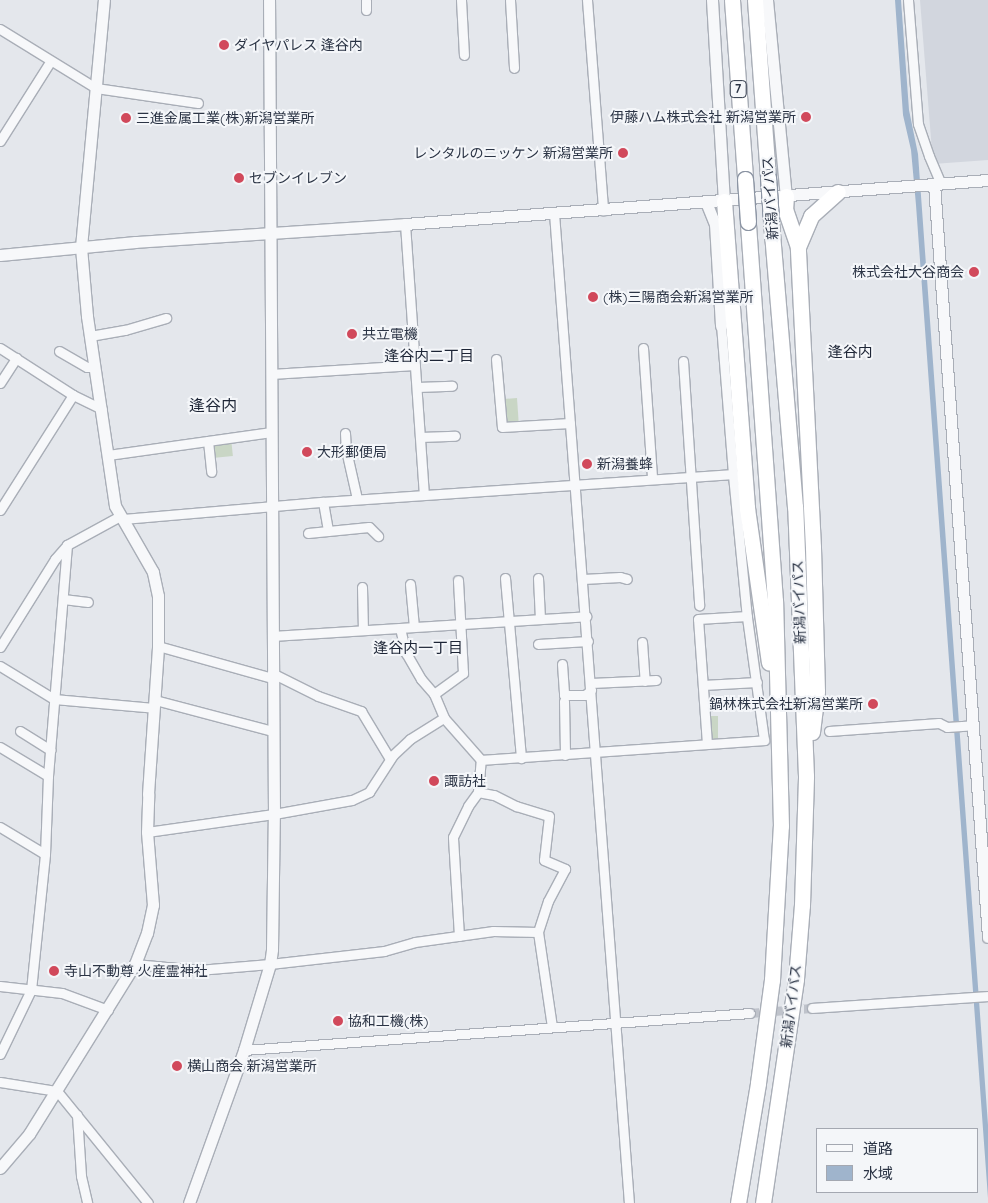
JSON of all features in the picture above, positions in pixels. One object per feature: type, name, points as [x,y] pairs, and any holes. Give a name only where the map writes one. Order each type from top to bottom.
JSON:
[{"type":"highway","name":"新潟バイパス","points":[[732,0],[775,601],[781,826],[772,980],[758,1083],[738,1203]]},
{"type":"highway","name":"新潟バイパス","points":[[755,0],[795,507],[806,776],[796,979],[762,1203]]},
{"type":"highway","points":[[798,247],[811,216],[838,192]]},
{"type":"highway","points":[[786,196],[785,209],[798,247],[813,547],[817,691],[806,776]]},
{"type":"highway","points":[[724,201],[747,508],[780,741]]},
{"type":"street","points":[[0,1168],[30,1134],[108,1010],[134,964],[147,933],[153,904],[148,832],[148,794],[158,646],[158,596],[153,572],[115,506],[90,336],[81,247],[104,0]]},
{"type":"street","points":[[189,1203],[244,1050],[270,964],[274,923],[269,0]]},
{"type":"street","points":[[366,0],[366,10]]},
{"type":"street","points":[[461,0],[464,55]]},
{"type":"street","points":[[510,0],[514,68]]},
{"type":"street","points":[[587,0],[604,210]]},
{"type":"street","points":[[712,0],[724,201]]},
{"type":"street","points":[[768,0],[786,196]]},
{"type":"street","points":[[908,0],[918,124],[938,184],[972,726],[988,937]]},
{"type":"street","points":[[1,33],[96,88],[198,103]]},
{"type":"street","points":[[0,141],[50,62]]},
{"type":"street","points":[[0,255],[81,247],[604,210],[988,180]]},
{"type":"street","points":[[481,760],[764,740],[747,616],[733,474],[720,326],[715,224],[706,202]]},
{"type":"street","points":[[554,213],[588,641],[629,1203]]},
{"type":"street","points":[[405,224],[424,494]]},
{"type":"street","points":[[90,336],[125,330],[166,318]]},
{"type":"street","points":[[0,348],[73,394],[102,409]]},
{"type":"street","points":[[643,348],[652,478]]},
{"type":"street","points":[[59,350],[87,367],[95,367]]},
{"type":"street","points":[[0,382],[16,358]]},
{"type":"street","points":[[496,358],[502,427],[570,423]]},
{"type":"street","points":[[683,361],[699,605]]},
{"type":"street","points":[[271,374],[415,365]]},
{"type":"street","points":[[417,387],[452,386]]},
{"type":"street","points":[[0,510],[73,394]]},
{"type":"street","points":[[108,455],[271,432]]},
{"type":"street","points":[[345,433],[346,450],[357,499]]},
{"type":"street","points":[[420,437],[455,436]]},
{"type":"street","points":[[208,441],[211,472]]},
{"type":"street","points":[[0,647],[67,545],[121,518],[575,483],[733,474]]},
{"type":"street","points":[[323,502],[328,531]]},
{"type":"street","points":[[308,533],[369,527],[378,536]]},
{"type":"street","points":[[0,1054],[31,990],[45,854],[48,776],[67,545]]},
{"type":"street","points":[[583,579],[620,577],[627,579]]},
{"type":"street","points":[[505,578],[521,758]]},
{"type":"street","points":[[538,578],[540,618]]},
{"type":"street","points":[[434,694],[463,673],[458,580]]},
{"type":"street","points":[[410,584],[414,627]]},
{"type":"street","points":[[362,587],[363,630]]},
{"type":"street","points":[[63,599],[88,602]]},
{"type":"street","points":[[272,636],[586,616]]},
{"type":"street","points":[[707,744],[698,619],[747,616]]},
{"type":"street","points":[[400,628],[406,653],[421,679],[434,694],[444,718],[481,760],[478,792],[468,806],[453,837],[459,936]]},
{"type":"street","points":[[538,644],[588,641]]},
{"type":"street","points":[[642,642],[646,681]]},
{"type":"street","points":[[158,646],[272,676],[318,696],[361,711],[390,759]]},
{"type":"street","points":[[562,664],[564,695],[585,695],[591,687],[656,680]]},
{"type":"street","points":[[0,666],[54,699],[154,704],[272,731]]},
{"type":"street","points":[[702,685],[756,682]]},
{"type":"street","points":[[564,701],[565,755]]},
{"type":"street","points":[[148,832],[274,814],[352,800],[369,792],[390,759],[410,739],[444,718]]},
{"type":"street","points":[[829,731],[940,723],[947,727],[972,726]]},
{"type":"street","points":[[20,731],[51,750]]},
{"type":"street","points":[[0,747],[48,776]]},
{"type":"street","points":[[478,792],[494,795],[516,806],[549,816],[544,860],[565,869],[548,901],[538,932],[552,1027]]},
{"type":"street","points":[[0,827],[45,854]]},
{"type":"street","points":[[134,964],[198,970],[384,951],[414,942],[493,931],[538,932]]},
{"type":"street","points":[[0,986],[62,993],[108,1010]]},
{"type":"street","points":[[812,1008],[988,996]]},
{"type":"street","points":[[244,1050],[750,1013]]},
{"type":"street","points":[[0,1082],[56,1091],[77,1114],[148,1203]]},
{"type":"street","points":[[77,1114],[81,1176],[87,1203]]},
{"type":"shaded area","points":[[920,0],[988,0],[988,160],[933,164]]},
{"type":"green space","points":[[517,398],[519,425],[502,426],[500,399]]},
{"type":"green space","points":[[231,438],[233,456],[210,458],[208,440]]},
{"type":"green space","points":[[707,716],[718,716],[718,742],[707,742]]},
{"type":"water","points":[[895,0],[901,0],[909,110],[918,154],[988,1125],[988,1198],[916,205],[911,150],[903,115]]},
{"type":"tunnel","points":[[750,1013],[812,1008]]},
{"type":"place","name":"ダイヤパレス 逢谷内","points":[[224,45]]},
{"type":"place","name":"伊藤ハム株式会社 新潟営業所","points":[[806,117]]},
{"type":"place","name":"三進金属工業(株)新潟営業所","points":[[126,118]]},
{"type":"place","name":"レンタルのニッケン 新潟営業所","points":[[623,153]]},
{"type":"place","name":"セブンイレブン","points":[[239,178]]},
{"type":"place","name":"株式会社大谷商会","points":[[974,272]]},
{"type":"place","name":"(株)三陽商会新潟営業所","points":[[593,297]]},
{"type":"place","name":"共立電機","points":[[352,334]]},
{"type":"place","name":"大形郵便局","points":[[307,452]]},
{"type":"place","name":"新潟養蜂","points":[[587,464]]},
{"type":"place","name":"鍋林株式会社新潟営業所","points":[[873,704]]},
{"type":"place","name":"諏訪社","points":[[434,781]]},
{"type":"place","name":"寺山不動尊 火産霊神社","points":[[54,971]]},
{"type":"place","name":"協和工機(株)","points":[[338,1021]]},
{"type":"place","name":"横山商会 新潟営業所","points":[[177,1066]]},
{"type":"district","name":"逢谷内","points":[[850,352]]},
{"type":"district","name":"逢谷内二丁目","points":[[429,356]]},
{"type":"district","name":"逢谷内","points":[[213,405]]},
{"type":"district","name":"逢谷内一丁目","points":[[418,648]]}]
